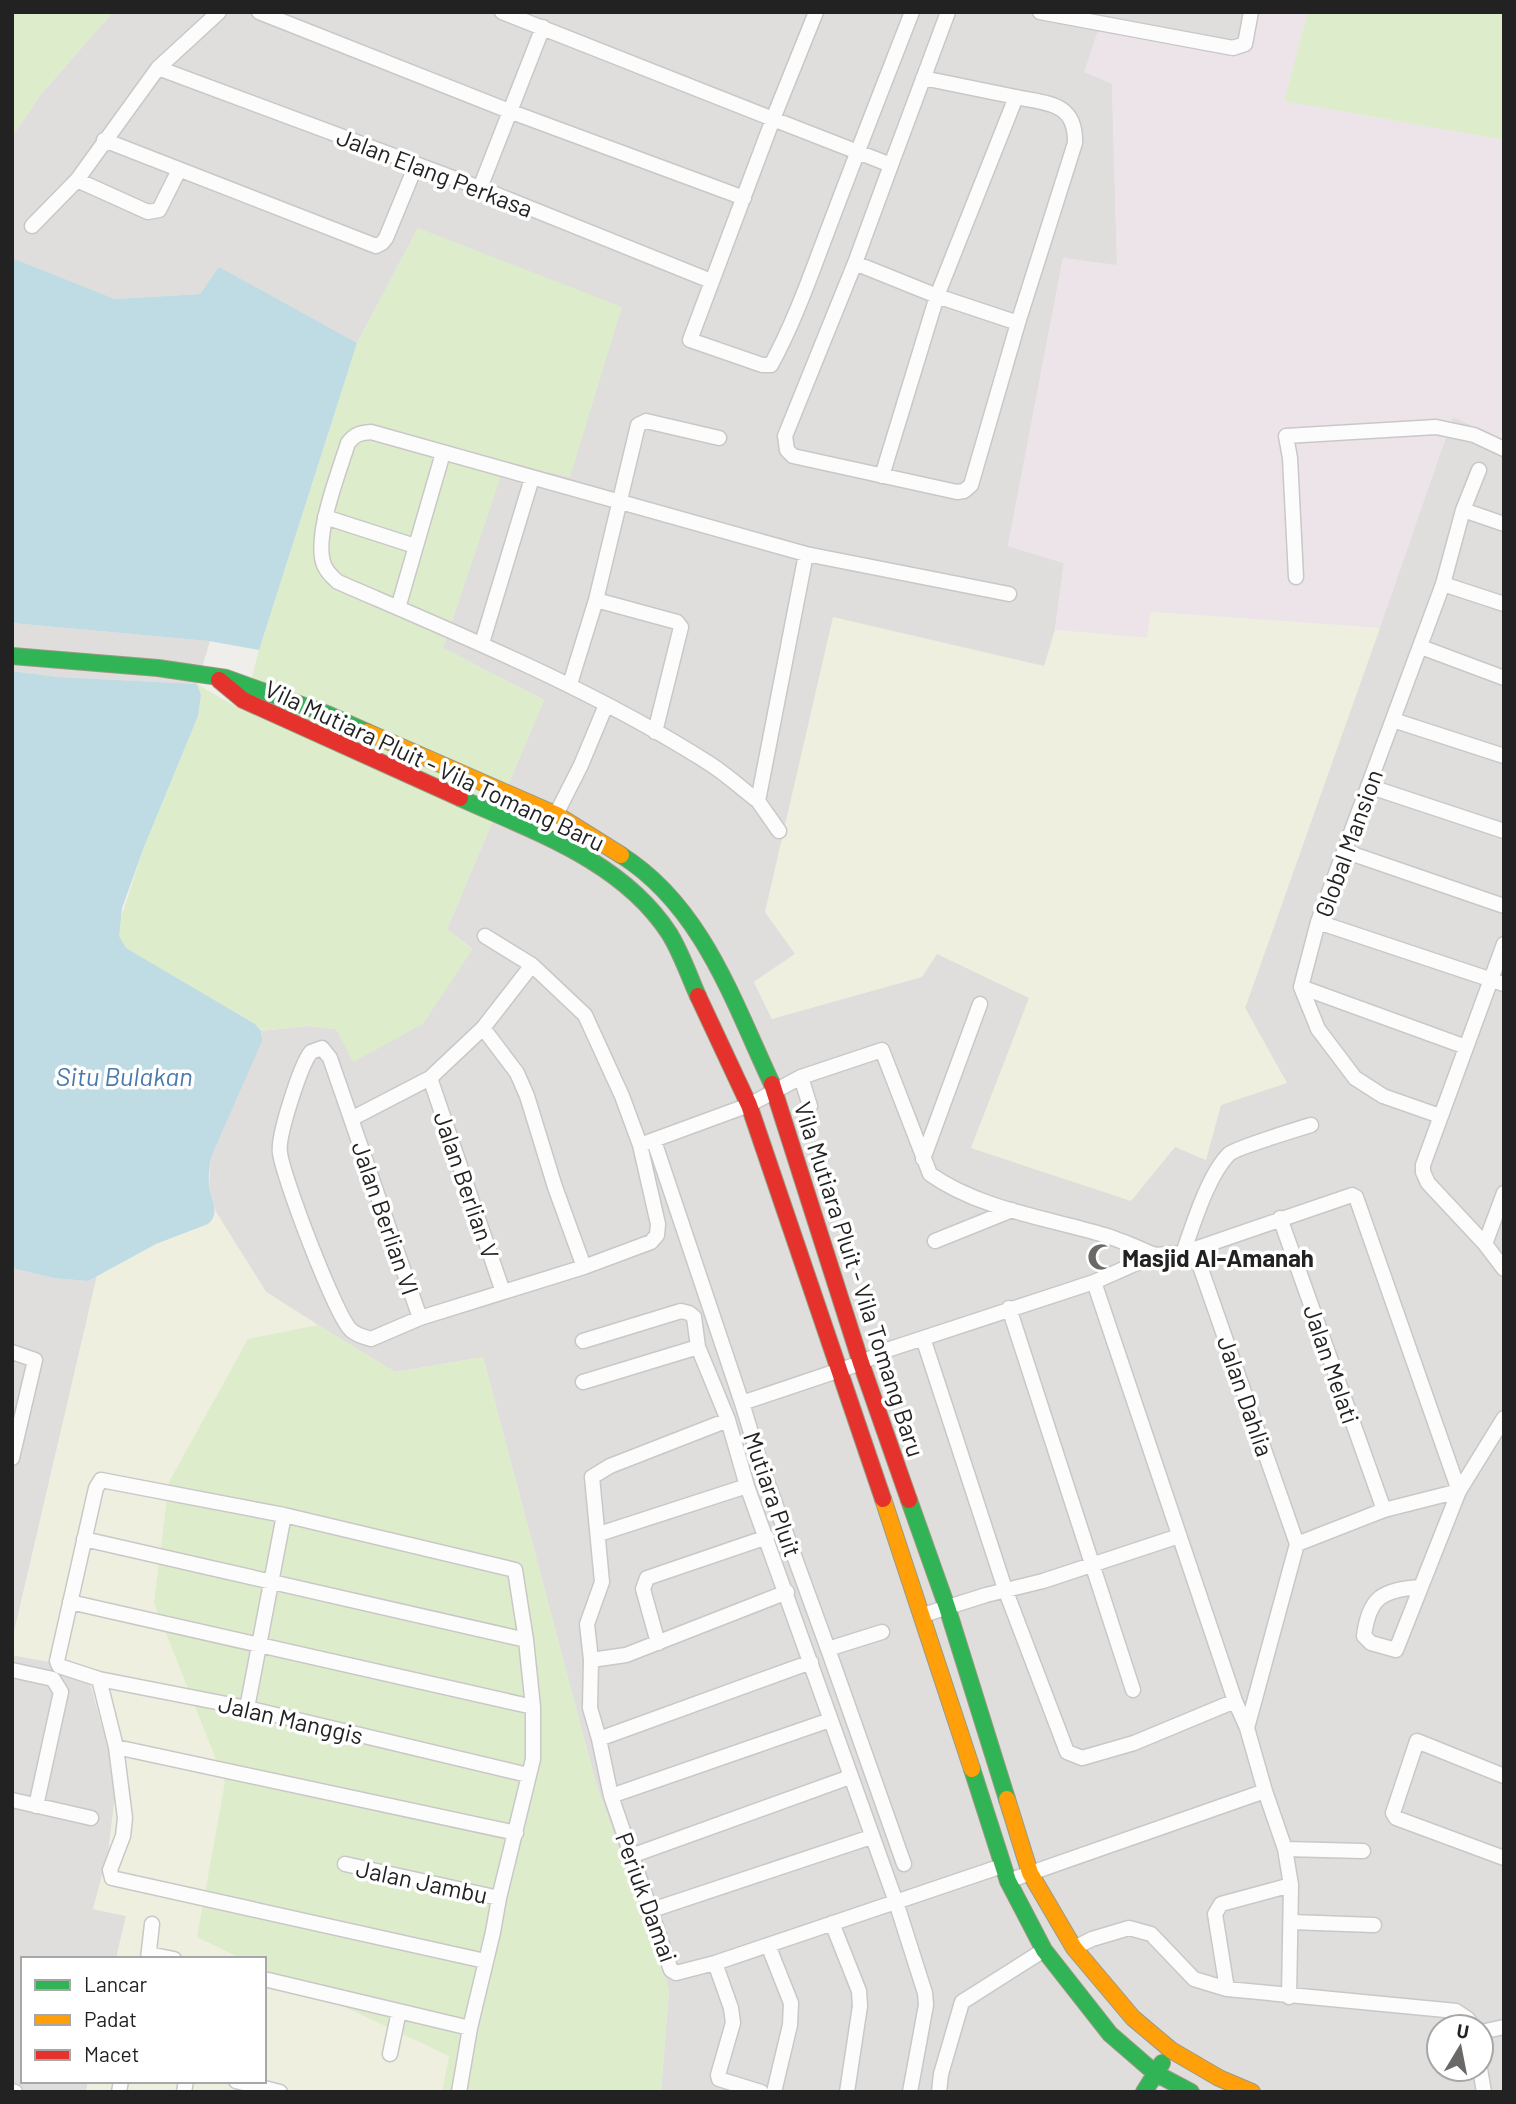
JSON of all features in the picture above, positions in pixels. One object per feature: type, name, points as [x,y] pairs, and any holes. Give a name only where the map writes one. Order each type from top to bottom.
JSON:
[{"type":"street","points":[[32,226],[77,180],[158,68],[219,12]]},
{"type":"street","points":[[259,12],[509,111],[744,198]]},
{"type":"street","points":[[502,12],[891,165]]},
{"type":"street","points":[[816,12],[690,340],[762,365],[771,365],[788,334],[912,12]]},
{"type":"street","points":[[923,78],[1060,106],[1072,120],[1076,132],[1075,143],[1018,323],[971,485],[964,491],[957,492],[793,456],[785,444],[785,436],[855,263],[923,78],[948,12]]},
{"type":"street","points":[[1040,12],[1233,48],[1245,44],[1251,12]]},
{"type":"street","points":[[480,188],[543,27]]},
{"type":"street","name":"Jalan Elang Perkasa","points":[[158,68],[480,188],[711,281]]},
{"type":"street","points":[[882,476],[937,296],[1016,97]]},
{"type":"street","points":[[104,140],[376,246],[386,238],[416,165]]},
{"type":"street","points":[[77,180],[148,212],[154,212],[159,210],[179,170]]},
{"type":"street","points":[[855,263],[937,296],[1018,323]]},
{"type":"street","points":[[570,684],[596,600],[638,425],[646,421],[719,438]]},
{"type":"street","points":[[1296,577],[1290,458],[1286,436],[1436,427],[1474,435],[1504,449]]},
{"type":"street","points":[[779,831],[758,802],[709,763],[656,732],[570,684],[482,643],[338,582],[328,573],[322,555],[325,517],[348,443],[353,437],[370,432],[806,554],[1009,594]]},
{"type":"street","points":[[398,608],[443,453]]},
{"type":"street","name":"Global Mansion","points":[[1301,987],[1318,922],[1421,647],[1443,584],[1463,509],[1479,470]]},
{"type":"street","points":[[482,643],[533,478]]},
{"type":"street","points":[[1463,509],[1504,524]]},
{"type":"street","points":[[325,517],[415,546]]},
{"type":"street","points":[[758,802],[806,554]]},
{"type":"street","points":[[1443,584],[1504,604]]},
{"type":"street","points":[[596,600],[677,622],[681,627],[656,732]]},
{"type":"street","points":[[1421,647],[1504,678]]},
{"type":"street","name":"Vila Mutiara Pluit - Vila Tomang Baru","points":[[12,656],[158,668],[226,678],[327,714],[557,815],[646,871],[675,900],[712,956],[775,1090],[861,1363],[947,1606],[1030,1872],[1074,1948],[1133,2018],[1171,2050],[1219,2078],[1252,2092]]},
{"type":"street","name":"Vila Mutiara Pluit - Vila Tomang Baru","points":[[215,677],[243,700],[506,818],[592,860],[632,889],[669,933],[749,1105],[923,1615],[1005,1874],[1044,1950],[1110,2034],[1155,2073],[1191,2092]]},
{"type":"street","points":[[545,836],[606,705]]},
{"type":"street","points":[[1394,720],[1504,756]]},
{"type":"street","points":[[1368,786],[1504,831]]},
{"type":"street","points":[[506,818],[516,798]]},
{"type":"street","points":[[1344,851],[1504,906]]},
{"type":"street","points":[[632,889],[646,871]]},
{"type":"street","points":[[1318,922],[1498,982]]},
{"type":"street","points":[[420,1318],[642,1247],[657,1234],[658,1224],[640,1145],[622,1096],[585,1015],[532,965],[485,936]]},
{"type":"street","points":[[1504,944],[1498,982],[1466,1047],[1426,1156],[1423,1172],[1428,1183],[1485,1244],[1504,1269]]},
{"type":"street","points":[[351,1119],[430,1078],[483,1028],[532,965]]},
{"type":"street","points":[[1301,987],[1466,1047]]},
{"type":"street","points":[[1301,987],[1318,1029],[1354,1078],[1382,1096],[1440,1116]]},
{"type":"street","points":[[923,1159],[980,1004]]},
{"type":"street","points":[[483,1028],[517,1073],[527,1096],[584,1267]]},
{"type":"street","name":"Jalan Berlian VI","points":[[322,1048],[326,1052],[351,1119],[420,1318],[371,1339],[351,1330],[336,1307],[288,1184],[279,1152],[281,1135],[303,1065],[311,1052],[322,1048]]},
{"type":"street","points":[[640,1145],[749,1105],[801,1077],[882,1050],[930,1174],[945,1184],[1012,1210],[1106,1236],[1155,1255],[1189,1251],[1350,1195],[1356,1197],[1458,1491]]},
{"type":"street","points":[[801,1077],[810,1105]]},
{"type":"street","name":"Jalan Berlian V","points":[[430,1078],[503,1292]]},
{"type":"street","points":[[1189,1251],[1198,1210],[1230,1153],[1311,1125]]},
{"type":"street","points":[[654,1141],[742,1403]]},
{"type":"street","points":[[1485,1244],[1501,1212],[1504,1193]]},
{"type":"street","points":[[935,1241],[1012,1210]]},
{"type":"street","name":"Jalan Melati","points":[[1280,1218],[1384,1510]]},
{"type":"street","name":"Jalan Dahlia","points":[[1189,1251],[1297,1544]]},
{"type":"street","name":"Mutiara Pluit","points":[[904,1864],[760,1462],[742,1403],[861,1363],[887,1350],[1009,1308],[1094,1282],[1155,1255]]},
{"type":"street","points":[[1094,1282],[1235,1701],[1247,1728],[1285,1849],[1291,1885],[1289,1997]]},
{"type":"street","points":[[1009,1308],[1133,1690]]},
{"type":"street","points":[[583,1341],[681,1311],[694,1317],[698,1347],[728,1420],[747,1486],[896,1902],[925,1993],[926,2005],[910,2092]]},
{"type":"street","points":[[923,1338],[1005,1589],[1067,1752],[1082,1758],[1134,1743],[1235,1701]]},
{"type":"street","points":[[583,1382],[698,1347]]},
{"type":"street","points":[[12,1352],[35,1360],[13,1454]]},
{"type":"street","points":[[1420,1587],[1384,1593],[1374,1602],[1366,1619],[1364,1636],[1371,1643],[1396,1650],[1458,1491],[1504,1418]]},
{"type":"street","name":"Periuk Damai","points":[[728,1420],[610,1466],[592,1477],[602,1582],[587,1624],[591,1660],[590,1708],[611,1796],[671,1970],[676,1973],[715,1963],[896,1902],[1005,1874]]},
{"type":"street","points":[[459,2092],[470,2028],[533,1759],[533,1707],[515,1570],[284,1515],[101,1480],[96,1488],[70,1602],[533,1707]]},
{"type":"street","points":[[599,1534],[747,1486]]},
{"type":"street","points":[[1247,1728],[1297,1544],[1384,1510],[1458,1491]]},
{"type":"street","points":[[247,1708],[284,1515]]},
{"type":"street","points":[[923,1615],[1005,1589],[1043,1581],[1179,1536]]},
{"type":"street","points":[[658,1643],[643,1589],[647,1578],[767,1537]]},
{"type":"street","points":[[84,1539],[526,1640]]},
{"type":"street","points":[[591,1660],[626,1655],[787,1592]]},
{"type":"street","name":"Jalan Manggis","points":[[70,1602],[57,1661],[59,1666],[66,1670],[247,1708],[528,1774]]},
{"type":"street","points":[[828,1649],[882,1632]]},
{"type":"street","points":[[598,1739],[811,1662]]},
{"type":"street","points":[[12,1670],[53,1679],[61,1692],[36,1806]]},
{"type":"street","points":[[99,1679],[116,1747],[125,1818],[123,1836],[110,1870],[112,1878],[485,1961]]},
{"type":"street","points":[[611,1796],[830,1720]]},
{"type":"street","points":[[1504,1776],[1417,1741],[1393,1813],[1396,1818],[1504,1858]]},
{"type":"street","points":[[116,1747],[516,1833]]},
{"type":"street","points":[[631,1856],[850,1777]]},
{"type":"street","points":[[1005,1874],[1030,1872],[1265,1791]]},
{"type":"street","points":[[12,1800],[92,1818]]},
{"type":"street","points":[[649,1911],[871,1837]]},
{"type":"street","points":[[1285,1849],[1363,1851]]},
{"type":"street","name":"Jalan Jambu","points":[[345,1864],[499,1898]]},
{"type":"street","points":[[1227,1989],[1215,1914],[1221,1904],[1291,1885]]},
{"type":"street","points":[[1291,1922],[1374,1925]]},
{"type":"street","points":[[832,1923],[859,1991],[860,2006],[847,2092]]},
{"type":"street","points":[[148,1956],[152,1924]]},
{"type":"street","points":[[1074,1948],[1129,1928],[1151,1934],[1194,1979],[1227,1989],[1459,2013]]},
{"type":"street","points":[[768,1945],[791,2003],[790,2025],[774,2092]]},
{"type":"street","points":[[939,2092],[941,2074],[962,2002],[1044,1950]]},
{"type":"street","points":[[715,1963],[731,2008],[733,2023],[719,2079],[761,2092]]},
{"type":"street","points":[[266,1979],[470,2028]]},
{"type":"street","points":[[390,2054],[399,2011]]},
{"type":"street","points":[[1144,2092],[1171,2050]]},
{"type":"street","points":[[245,2086],[280,2092]]},
{"type":"shaded area","points":[[113,12],[1257,12],[1235,43],[1112,84],[1117,266],[1063,258],[1008,546],[1064,563],[1055,630],[1045,667],[795,954],[754,982],[772,1019],[937,953],[1030,998],[971,1148],[1175,1147],[1220,1105],[1286,1082],[1245,1008],[1453,417],[1504,440],[1504,2092],[661,2092],[669,1989],[595,1780],[483,1357],[395,1372],[318,1325],[266,1292],[216,1212],[209,1187],[211,1156],[261,1031],[306,1026],[336,1029],[354,1062],[472,949],[447,929],[544,700],[443,648],[505,462],[570,477],[418,228],[357,343],[219,268],[200,294],[115,299],[12,258],[12,136],[42,93]]},
{"type":"shaded area","points":[[1257,12],[1308,12],[1284,101],[1504,140],[1504,440],[1453,417],[1380,628],[1151,612],[1147,638],[1055,630],[1064,563],[1008,546],[1063,258],[1117,265],[1112,84],[1084,72],[1102,19],[1235,43]]},
{"type":"shaded area","points":[[12,623],[210,641],[197,684],[58,677],[12,671]]},
{"type":"shaded area","points":[[12,1268],[53,1278],[88,1281],[97,1276],[12,1641]]},
{"type":"shaded area","points":[[12,1655],[86,1668],[117,1780],[108,1854],[93,1909],[126,1916],[116,1957],[21,1957],[21,2083],[88,2083],[86,2092],[12,2092]]},
{"type":"green space","points":[[12,12],[113,12],[42,93],[12,136]]},
{"type":"green space","points":[[1308,12],[1504,12],[1504,140],[1284,101]]},
{"type":"green space","points":[[418,228],[622,307],[570,477],[505,463],[443,648],[544,700],[447,929],[472,950],[423,1024],[353,1062],[336,1029],[306,1026],[261,1031],[255,1024],[126,948],[119,937],[119,924],[144,847],[198,716],[201,695],[197,684],[243,711],[259,650],[357,343]]},
{"type":"green space","points":[[1151,612],[1380,628],[1245,1008],[1287,1083],[1221,1105],[1206,1160],[1175,1147],[1131,1201],[971,1148],[1029,998],[937,954],[922,977],[772,1019],[754,982],[795,954],[765,912],[833,617],[1044,666],[1055,630],[1147,638]]},
{"type":"green space","points":[[216,1212],[266,1292],[318,1325],[248,1339],[154,1603],[225,1782],[197,1937],[238,1957],[116,1957],[126,1916],[93,1909],[108,1854],[117,1780],[86,1669],[12,1655],[12,1641],[97,1276],[156,1244],[214,1220]]},
{"type":"green space","points":[[318,1325],[395,1372],[483,1357],[595,1780],[669,1989],[661,2092],[442,2092],[449,2056],[266,1970],[266,1957],[238,1957],[197,1937],[225,1782],[154,1603],[169,1482],[248,1339]]},
{"type":"green space","points":[[266,1970],[449,2056],[442,2092],[86,2092],[88,2083],[266,2083]]},
{"type":"water","points":[[12,258],[115,299],[200,294],[219,267],[357,343],[259,650],[209,641],[12,623]]},
{"type":"water","name":"Situ Bulakan","points":[[12,671],[58,677],[197,684],[201,695],[198,716],[122,908],[119,936],[126,948],[255,1024],[261,1031],[262,1041],[211,1157],[209,1186],[215,1211],[212,1220],[208,1224],[156,1244],[88,1281],[53,1278],[12,1268]]},
{"type":"traffic: fast","points":[[12,656],[158,668],[226,678],[327,714],[367,732]]},
{"type":"traffic: fast","points":[[460,798],[575,851],[627,886],[650,908],[669,933],[698,996]]},
{"type":"traffic: fast","points":[[621,855],[649,876],[694,928],[728,989],[772,1084]]},
{"type":"traffic: fast","points":[[909,1500],[947,1607],[1007,1799]]},
{"type":"traffic: fast","points":[[972,1769],[1008,1881],[1044,1950],[1110,2034],[1155,2073],[1191,2092]]},
{"type":"traffic: fast","points":[[1144,2092],[1162,2063]]},
{"type":"traffic: slow","points":[[367,732],[557,815],[621,855]]},
{"type":"traffic: slow","points":[[883,1499],[972,1769]]},
{"type":"traffic: slow","points":[[1007,1799],[1030,1873],[1074,1948],[1133,2018],[1171,2050],[1219,2078],[1252,2092]]},
{"type":"traffic: jam","points":[[219,680],[243,700],[460,798]]},
{"type":"traffic: jam","points":[[698,996],[749,1105],[883,1499]]},
{"type":"traffic: jam","points":[[772,1084],[861,1363],[909,1500]]},
{"type":"place","name":"Masjid Al-Amanah","points":[[1101,1257]]}]
